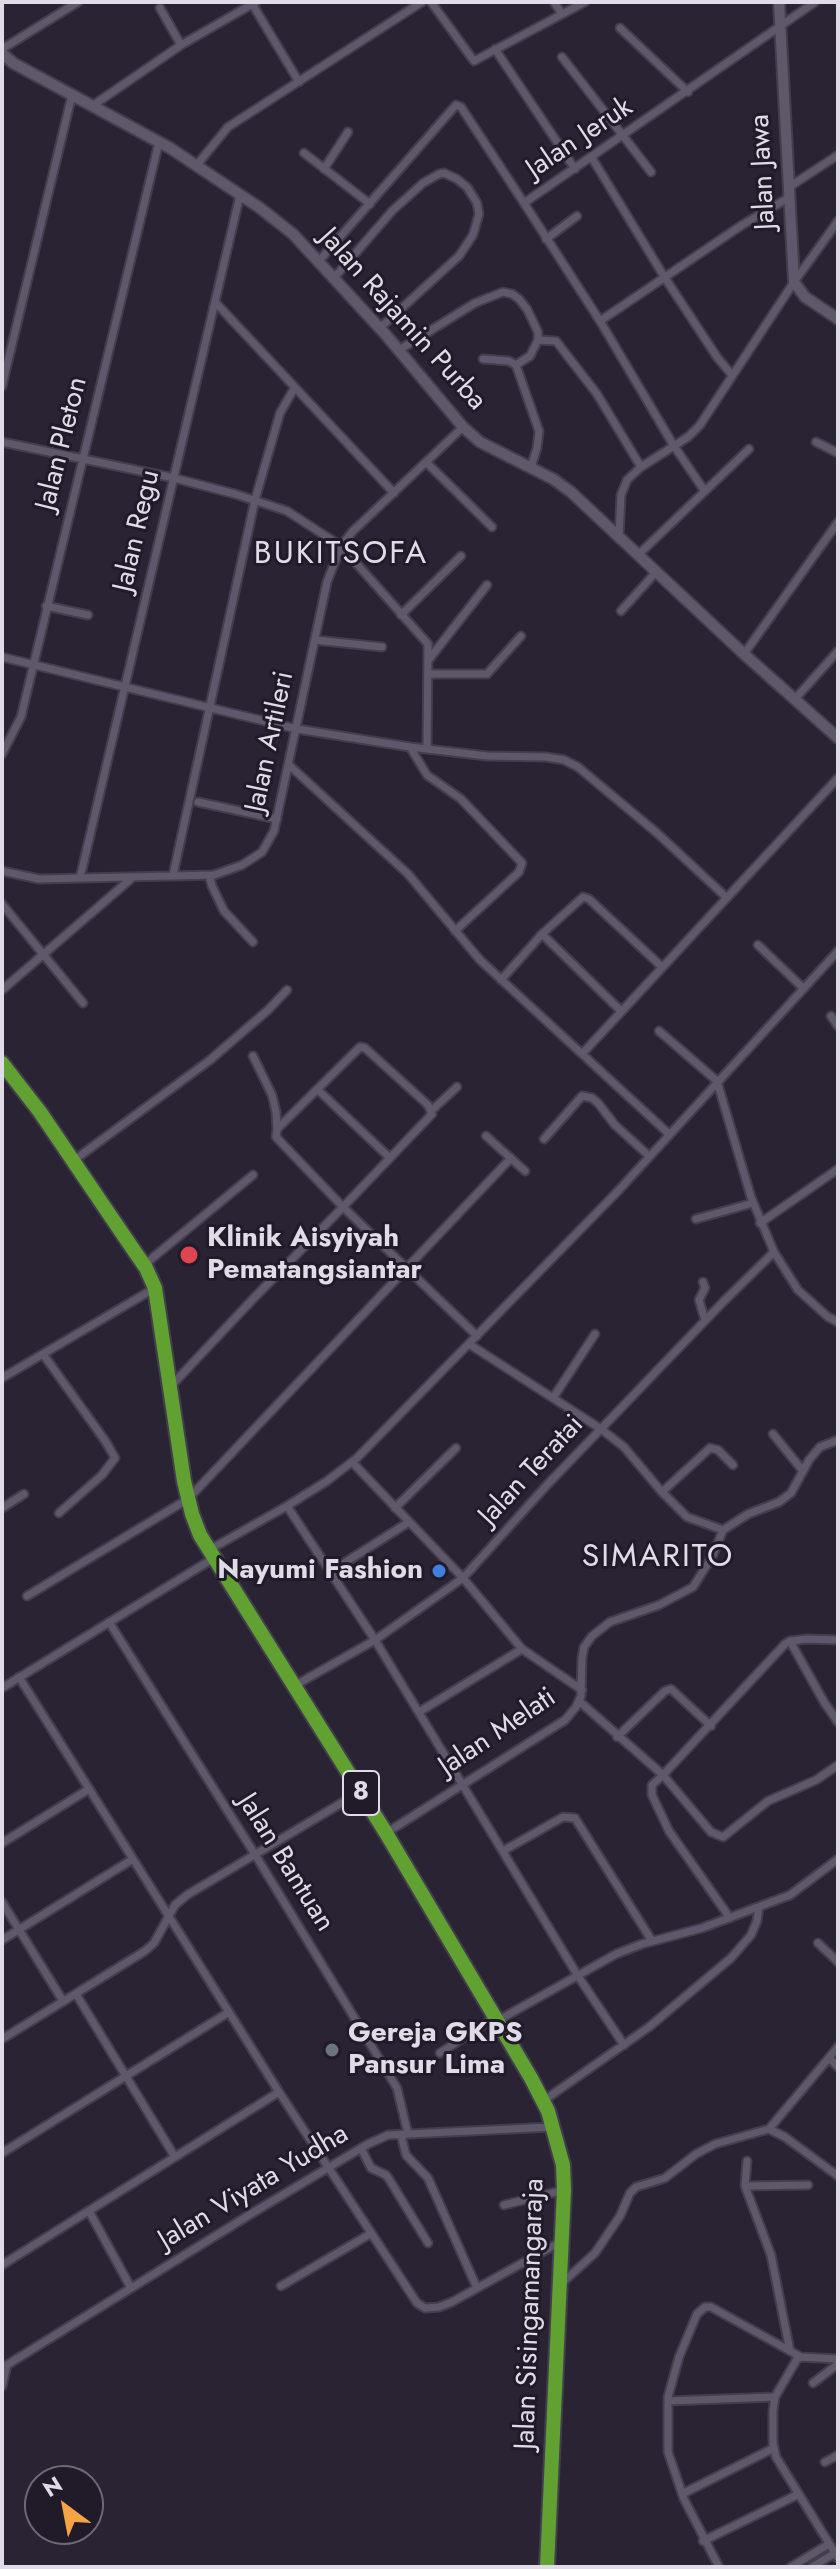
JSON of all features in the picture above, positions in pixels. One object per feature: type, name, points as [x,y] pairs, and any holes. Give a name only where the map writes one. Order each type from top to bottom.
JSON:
[{"type":"highway","name":"Jalan Sisingamangaraja","points":[[5,1072],[73,1161],[144,1265],[155,1288],[188,1499],[200,1535],[386,1833],[543,2101],[554,2127],[563,2165],[564,2190],[547,2567]]},
{"type":"street","points":[[2,51],[78,2]]},
{"type":"street","points":[[196,166],[228,127],[422,2]]},
{"type":"street","points":[[431,2],[474,61],[585,2]]},
{"type":"street","points":[[554,2],[562,14]]},
{"type":"street","name":"Jalan Jawa","points":[[779,2],[794,282]]},
{"type":"street","name":"Jalan Jeruk","points":[[704,490],[524,203],[815,2]]},
{"type":"street","points":[[92,106],[181,45],[253,3],[299,82]]},
{"type":"street","points":[[160,8],[181,45]]},
{"type":"street","points":[[620,28],[688,92]]},
{"type":"street","points":[[495,49],[575,169]]},
{"type":"street","name":"Jalan Rajamin Purba","points":[[2,51],[7,64],[159,142],[293,234],[380,328],[463,427],[480,442],[553,479],[571,492],[838,738]]},
{"type":"street","points":[[562,57],[651,172]]},
{"type":"street","points":[[2,386],[72,95]]},
{"type":"street","points":[[318,262],[458,105],[524,203]]},
{"type":"street","points":[[324,169],[348,132]]},
{"type":"street","name":"Jalan Pleton","points":[[2,754],[21,717],[159,142]]},
{"type":"street","points":[[304,153],[370,204]]},
{"type":"street","points":[[600,321],[755,216],[838,155]]},
{"type":"street","points":[[592,158],[665,278],[732,375]]},
{"type":"street","points":[[334,278],[392,211],[423,183],[444,173],[467,187],[477,203],[479,214],[473,235],[459,256],[380,328]]},
{"type":"street","name":"Jalan Regu","points":[[80,878],[240,195]]},
{"type":"street","points":[[546,239],[577,216]]},
{"type":"street","points":[[619,537],[621,495],[627,480],[700,425],[838,221]]},
{"type":"street","points":[[794,282],[805,297],[838,319]]},
{"type":"street","points":[[399,350],[475,303],[503,292],[512,294],[527,309],[538,332],[538,340],[530,356],[516,365]]},
{"type":"street","points":[[215,302],[394,493]]},
{"type":"street","points":[[538,340],[556,341],[597,394],[641,467]]},
{"type":"street","points":[[483,359],[509,361],[516,365],[539,431],[531,467]]},
{"type":"street","points":[[173,875],[255,500],[280,413],[295,387]]},
{"type":"street","name":"Jalan Artileri","points":[[2,871],[39,879],[209,875],[234,869],[262,852],[274,831],[327,582],[341,546],[463,427]]},
{"type":"street","points":[[2,442],[174,478],[255,500],[287,511],[341,546],[428,644],[427,749]]},
{"type":"street","points":[[816,442],[838,453]]},
{"type":"street","points":[[638,555],[749,449]]},
{"type":"street","points":[[426,462],[492,527]]},
{"type":"street","points":[[744,654],[838,522]]},
{"type":"street","points":[[401,615],[461,556]]},
{"type":"street","points":[[621,611],[656,572]]},
{"type":"street","points":[[429,660],[487,585]]},
{"type":"street","points":[[46,606],[88,615]]},
{"type":"street","points":[[428,674],[487,674],[521,636]]},
{"type":"street","points":[[315,640],[382,647]]},
{"type":"street","points":[[795,699],[838,651]]},
{"type":"street","points":[[2,657],[297,729],[487,756],[564,760],[578,767],[657,833],[726,897]]},
{"type":"street","points":[[410,747],[427,775],[461,799],[522,863],[519,872],[455,931]]},
{"type":"street","points":[[289,765],[388,853],[480,960],[669,1134]]},
{"type":"street","points":[[582,1054],[838,778]]},
{"type":"street","points":[[198,802],[277,819]]},
{"type":"street","points":[[209,875],[224,911],[253,942]]},
{"type":"street","points":[[2,990],[135,876]]},
{"type":"street","points":[[501,980],[542,934],[586,897],[662,967]]},
{"type":"street","points":[[2,904],[83,1003]]},
{"type":"street","points":[[542,934],[621,1011]]},
{"type":"street","points":[[758,945],[803,988]]},
{"type":"street","points":[[2,1688],[109,1622],[352,1462],[618,1191],[838,951]]},
{"type":"street","points":[[73,1161],[210,1060],[287,990]]},
{"type":"street","points":[[831,1016],[838,1026]]},
{"type":"street","points":[[659,1031],[717,1081],[753,1203],[774,1252],[798,1290],[838,1322]]},
{"type":"street","points":[[277,1129],[355,1050],[365,1048],[432,1110]]},
{"type":"street","points":[[253,1056],[272,1095],[276,1137],[343,1207],[477,1336]]},
{"type":"street","points":[[171,1386],[457,1087]]},
{"type":"street","points":[[317,1089],[390,1158]]},
{"type":"street","points":[[544,1139],[582,1096],[598,1103],[615,1125],[649,1156]]},
{"type":"street","points":[[486,1136],[525,1171]]},
{"type":"street","points":[[27,1596],[188,1499],[511,1158]]},
{"type":"street","points":[[760,1223],[838,1169]]},
{"type":"street","points":[[144,1265],[253,1175]]},
{"type":"street","points":[[696,1219],[753,1203]]},
{"type":"street","name":"Jalan Teratai","points":[[294,1686],[375,1640],[463,1578],[546,1486],[774,1252]]},
{"type":"street","points":[[703,1282],[705,1289],[699,1297],[705,1320]]},
{"type":"street","points":[[2,1378],[155,1288]]},
{"type":"street","points":[[553,1398],[595,1334]]},
{"type":"street","points":[[469,1344],[570,1407],[624,1447],[687,1517],[723,1530],[791,1493],[820,1447],[838,1440]]},
{"type":"street","points":[[43,1354],[115,1458],[102,1475],[59,1513]]},
{"type":"street","points":[[773,1434],[803,1471]]},
{"type":"street","points":[[395,1508],[456,1448]]},
{"type":"street","points":[[662,1492],[710,1448],[718,1450],[733,1465]]},
{"type":"street","points":[[352,1462],[463,1578],[522,1649],[582,1690]]},
{"type":"street","points":[[2,1508],[24,1494]]},
{"type":"street","points":[[287,1506],[375,1640],[578,1976],[624,2045]]},
{"type":"street","points":[[330,1572],[409,1522]]},
{"type":"street","name":"Jalan Melati","points":[[386,1833],[565,1720],[579,1701],[584,1647],[592,1636],[610,1622],[659,1605],[693,1587],[712,1557],[723,1530]]},
{"type":"street","name":"Jalan Bantuan","points":[[109,1622],[397,2088],[406,2155],[428,2178],[477,2288]]},
{"type":"street","points":[[730,1918],[669,1831],[652,1795],[652,1785],[790,1641],[838,1640]]},
{"type":"street","points":[[790,1641],[838,1722]]},
{"type":"street","points":[[419,1712],[522,1649]]},
{"type":"street","points":[[19,1677],[279,2092],[417,2303],[425,2308],[439,2307],[562,2241]]},
{"type":"street","points":[[617,1737],[665,1691],[671,1689],[711,1726]]},
{"type":"street","points":[[579,1701],[663,1775],[711,1832],[723,1837],[768,1801],[802,1787],[837,1767]]},
{"type":"street","points":[[2,1843],[89,1789]]},
{"type":"street","points":[[2,2039],[145,1951],[154,1943],[175,1905],[187,1895],[360,1792]]},
{"type":"street","points":[[503,1851],[563,1817],[575,1818],[652,1941]]},
{"type":"street","points":[[2,1940],[133,1859]]},
{"type":"street","points":[[440,2053],[616,1954],[702,1928],[790,1895],[838,1859]]},
{"type":"street","points":[[2,1902],[63,2001]]},
{"type":"street","points":[[543,2101],[654,2024],[737,1952],[751,1935],[759,1907]]},
{"type":"street","points":[[818,1943],[838,1962]]},
{"type":"street","points":[[76,1994],[175,2157]]},
{"type":"street","points":[[2,2153],[229,2012]]},
{"type":"street","points":[[560,2286],[595,2253],[636,2187],[665,2178],[696,2154],[715,2144],[769,2129],[838,2047]]},
{"type":"street","points":[[829,2058],[838,2067]]},
{"type":"street","points":[[2,2265],[279,2092]]},
{"type":"street","name":"Jalan Viyata Yudha","points":[[5,2366],[361,2148],[388,2135],[554,2127]]},
{"type":"street","points":[[769,2129],[838,2176]]},
{"type":"street","points":[[361,2148],[371,2168],[389,2179],[428,2243]]},
{"type":"street","points":[[747,2161],[745,2186],[771,2255],[790,2351]]},
{"type":"street","points":[[745,2186],[808,2185]]},
{"type":"street","points":[[504,2205],[564,2190]]},
{"type":"street","points":[[89,2211],[131,2288]]},
{"type":"street","points":[[281,2286],[370,2234]]},
{"type":"street","points":[[719,2567],[703,2541],[682,2494],[668,2452],[668,2401],[679,2357],[697,2314],[705,2307],[711,2307],[801,2357],[838,2362]]},
{"type":"street","points":[[801,2357],[790,2368],[775,2397],[774,2448],[776,2457],[836,2556],[812,2567]]},
{"type":"street","points":[[813,2383],[838,2362]]},
{"type":"street","points":[[2,2386],[5,2366]]},
{"type":"street","points":[[668,2401],[775,2397]]},
{"type":"street","points":[[682,2494],[774,2448]]},
{"type":"street","points":[[825,2462],[838,2455]]},
{"type":"street","points":[[703,2541],[799,2494]]},
{"type":"street","points":[[791,2567],[829,2544]]},
{"type":"place","name":"Klinik Aisyiyah Pematangsiantar","points":[[189,1255]]},
{"type":"place","name":"Nayumi Fashion","points":[[439,1571]]},
{"type":"place","name":"Gereja GKPS Pansur Lima","points":[[332,2050]]},
{"type":"district","name":"BUKITSOFA","points":[[341,555]]},
{"type":"district","name":"SIMARITO","points":[[658,1558]]}]
